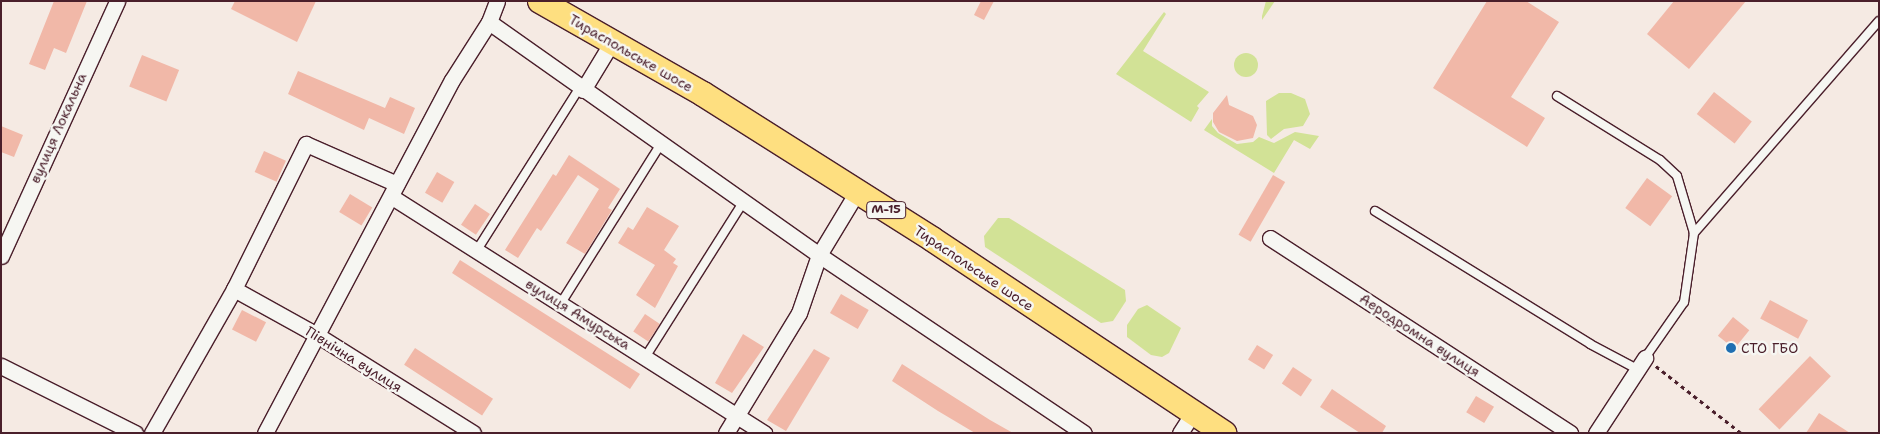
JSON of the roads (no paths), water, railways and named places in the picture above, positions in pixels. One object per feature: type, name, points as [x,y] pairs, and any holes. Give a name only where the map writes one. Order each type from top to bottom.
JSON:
[{"type":"main road","name":"Тираспольське шосе","points":[[540,1],[703,94],[857,192],[1224,433]]},
{"type":"street","name":"вулиця Локальна","points":[[1,256],[117,1]]},
{"type":"street","points":[[265,433],[452,80],[489,22],[497,1]]},
{"type":"street","points":[[489,22],[582,89],[744,200],[819,256],[1084,433]]},
{"type":"street","points":[[582,89],[612,42]]},
{"type":"street","name":"вулиця Амурська","points":[[234,289],[306,144],[394,190],[478,250],[738,414],[764,433]]},
{"type":"street","points":[[726,433],[799,314],[819,256],[857,192]]},
{"type":"street","name":"Аеродромна вулиця","points":[[1270,238],[1570,433]]},
{"type":"street","points":[[152,433],[234,289]]},
{"type":"street","name":"Північна вулиця","points":[[234,289],[316,335],[473,433]]},
{"type":"street","points":[[1596,433],[1641,364]]},
{"type":"street","points":[[1,366],[136,433]]},
{"type":"street","points":[[1180,433],[1194,413]]},
{"type":"lane","points":[[1694,233],[1879,21]]},
{"type":"lane","points":[[478,250],[582,89]]},
{"type":"lane","points":[[1375,211],[1590,344],[1641,364],[1684,302],[1694,233],[1676,176],[1660,160],[1557,96]]},
{"type":"lane","points":[[561,303],[662,142]]},
{"type":"lane","points":[[646,356],[744,200]]},
{"type":"place","name":"СТО ГБО","points":[[1731,348]]}]
